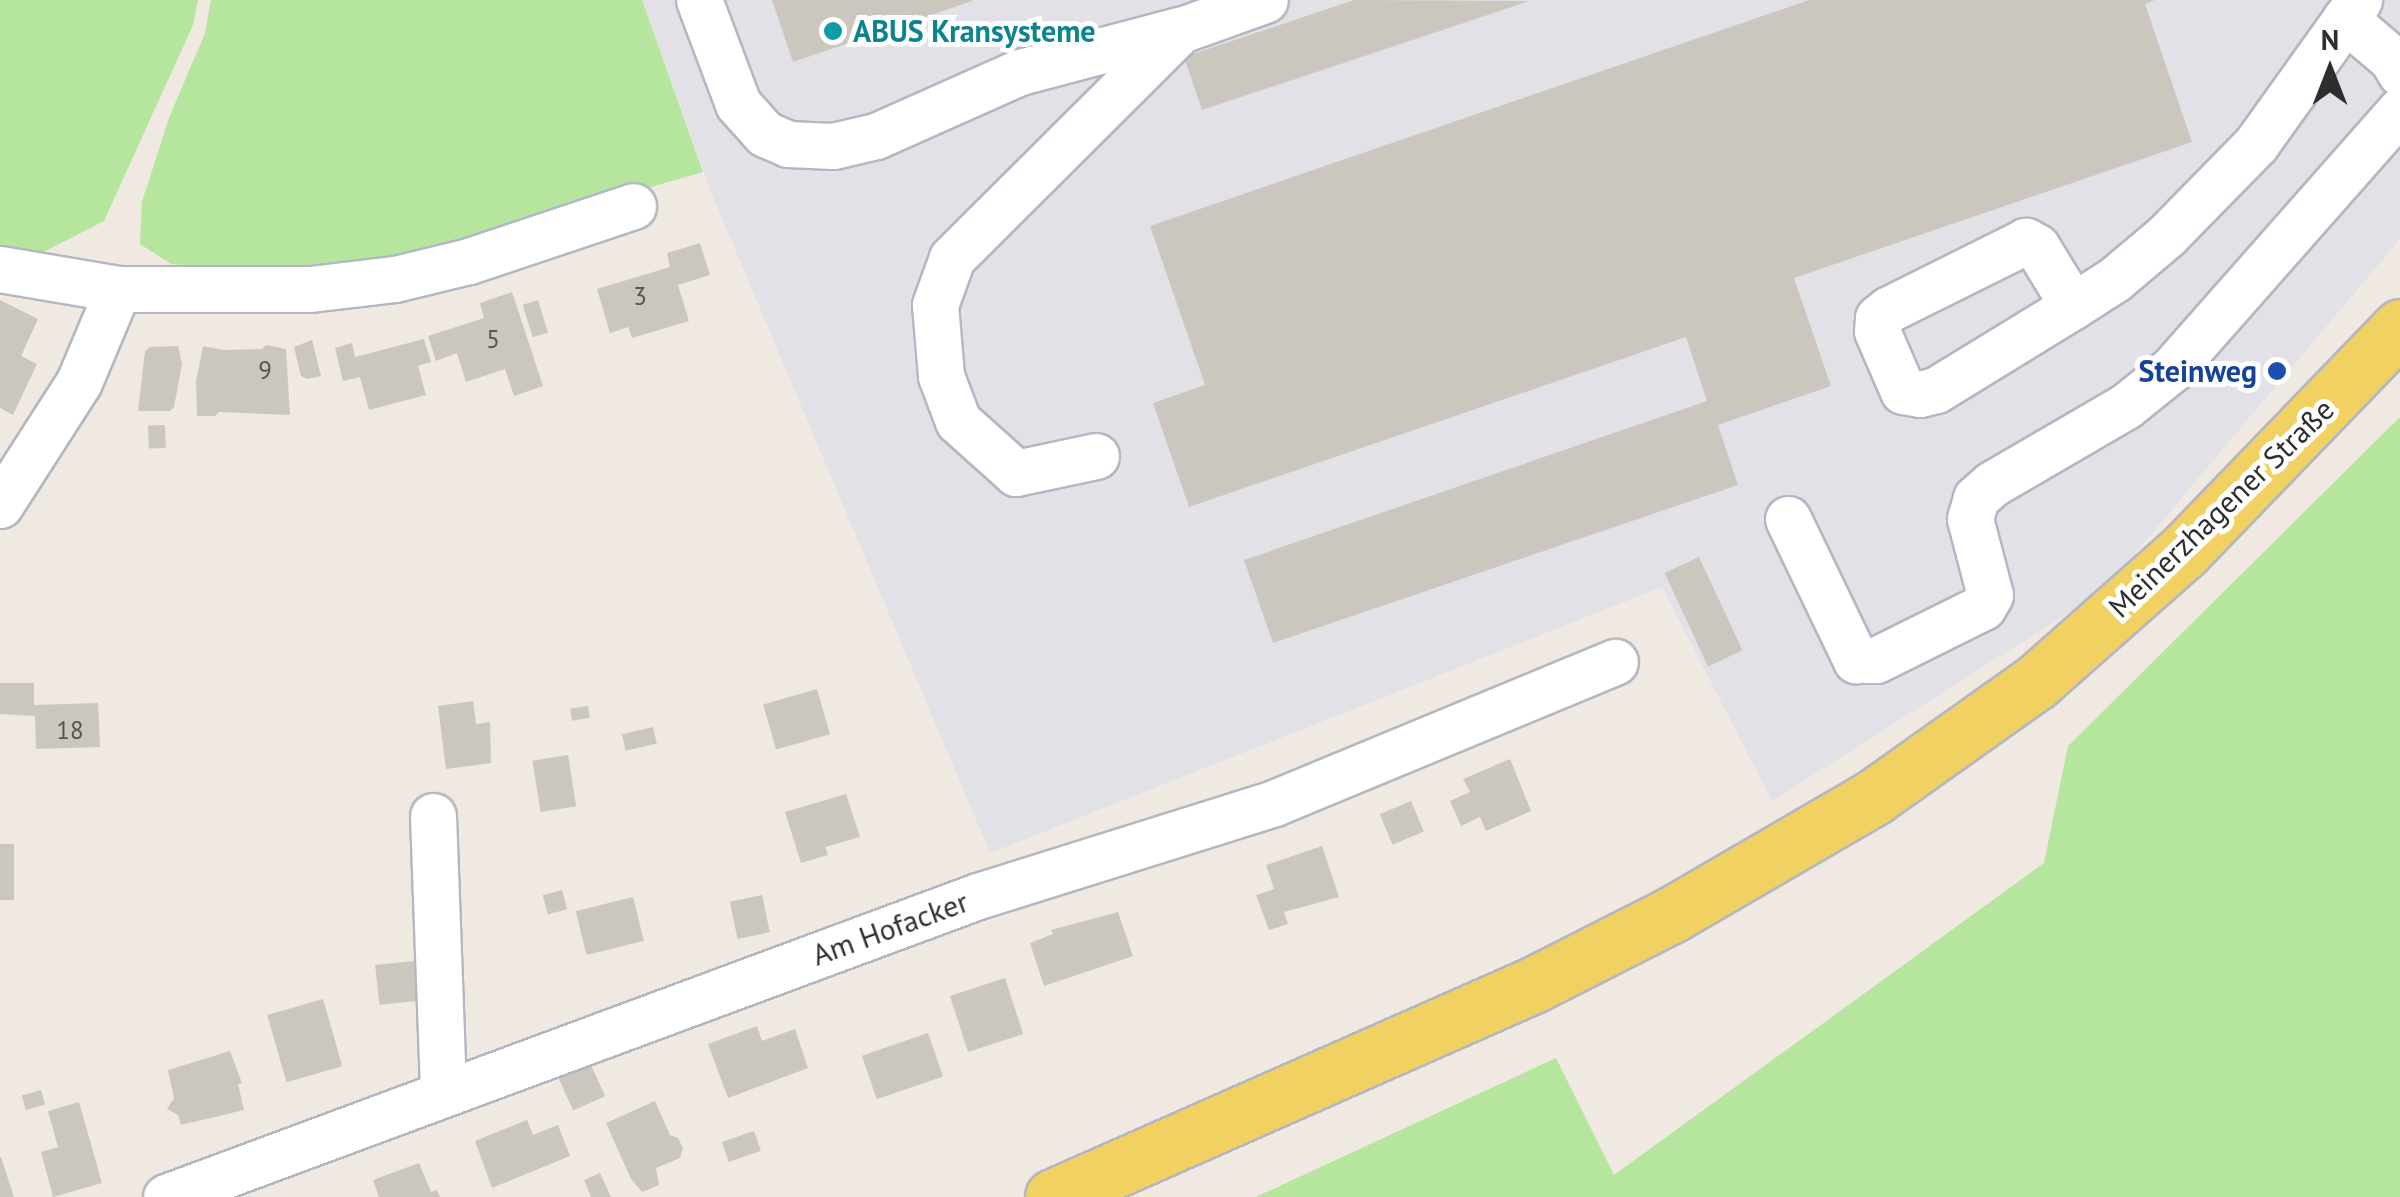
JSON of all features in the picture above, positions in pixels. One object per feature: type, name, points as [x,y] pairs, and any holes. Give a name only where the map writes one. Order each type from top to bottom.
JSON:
[{"type":"main road","name":"Meinerzhagener Straße","points":[[1053,1197],[1533,985],[1673,914],[1874,798],[2036,682],[2184,551],[2400,327]]},
{"type":"street","points":[[700,0],[738,104],[765,134],[788,144],[832,146],[876,136],[1020,72],[1181,30],[1265,0]]},
{"type":"street","points":[[2073,306],[2115,280],[2167,235],[2256,144],[2352,10],[2400,73]]},
{"type":"street","points":[[1096,456],[1016,473],[958,421],[941,376],[936,305],[952,258],[1181,30]]},
{"type":"street","points":[[1788,519],[1856,660],[1876,660],[1983,606],[1990,595],[1970,519],[1976,498],[1992,484],[2126,406],[2172,370],[2400,110]]},
{"type":"street","points":[[0,269],[118,289],[310,290],[395,280],[468,261],[633,206]]},
{"type":"street","points":[[0,505],[79,382],[118,289]]},
{"type":"street","name":"Am Hofacker","points":[[166,1197],[443,1091],[978,896],[1274,803],[1615,662]]},
{"type":"street","points":[[433,816],[443,1091]]},
{"type":"shaded area","points":[[642,0],[2400,0],[2400,239],[2104,590],[1772,801],[1662,587],[990,853],[715,202]]},
{"type":"green space","points":[[0,0],[198,0],[193,25],[104,221],[34,257],[0,252]]},
{"type":"green space","points":[[211,0],[642,0],[703,172],[411,256],[306,276],[171,264],[140,244],[142,202],[169,118],[205,33]]},
{"type":"green space","points":[[2400,417],[2400,1197],[1256,1197],[1556,1058],[1614,1175],[2044,863],[2068,746]]},
{"type":"building","name":"ABUS Kransysteme","points":[[772,0],[972,0],[972,1],[793,62]]},
{"type":"building","points":[[1354,0],[1530,1],[1202,110],[1184,57]]},
{"type":"building","points":[[1809,0],[2155,0],[2145,4],[2192,142],[1794,278],[1831,386],[1718,425],[1738,485],[1273,643],[1244,560],[1707,401],[1686,337],[1189,507],[1153,403],[1205,385],[1150,226]]},
{"type":"building","points":[[700,243],[710,275],[678,285],[689,321],[632,338],[628,327],[610,333],[597,289],[670,267],[667,253]]},
{"type":"building","points":[[512,292],[543,386],[514,396],[505,369],[466,382],[457,353],[436,361],[428,336],[484,318],[480,303]]},
{"type":"building","points":[[0,300],[38,319],[21,356],[37,364],[13,415],[0,408]]},
{"type":"building","points":[[538,300],[548,333],[533,337],[523,305]]},
{"type":"building","points":[[424,339],[431,362],[418,366],[426,395],[369,410],[360,377],[343,381],[335,348],[352,343],[355,357]]},
{"type":"building","points":[[312,340],[321,376],[307,379],[301,376],[294,347]]},
{"type":"building","points":[[266,345],[286,349],[290,415],[219,412],[215,416],[197,416],[196,381],[203,346],[223,350],[262,349]]},
{"type":"building","points":[[178,346],[182,364],[174,407],[170,411],[138,411],[145,351],[150,347]]},
{"type":"building","points":[[165,425],[166,448],[149,449],[148,426]]},
{"type":"building","points":[[1699,557],[1743,650],[1708,666],[1665,573]]},
{"type":"building","points":[[0,683],[34,683],[34,705],[98,703],[100,747],[36,749],[35,716],[0,714]]},
{"type":"building","points":[[817,689],[830,734],[776,750],[763,704]]},
{"type":"building","points":[[473,701],[476,724],[490,722],[491,763],[446,769],[438,706]]},
{"type":"building","points":[[588,706],[590,718],[572,721],[570,709]]},
{"type":"building","points":[[653,727],[657,744],[626,751],[622,734]]},
{"type":"building","points":[[568,755],[576,806],[541,812],[532,761]]},
{"type":"building","points":[[1510,759],[1531,811],[1486,831],[1480,817],[1461,826],[1450,801],[1470,792],[1463,779]]},
{"type":"building","points":[[846,794],[860,837],[825,847],[828,855],[801,863],[785,812]]},
{"type":"building","points":[[1411,801],[1424,831],[1393,845],[1380,814]]},
{"type":"building","points":[[0,844],[14,844],[14,900],[0,900]]},
{"type":"building","points":[[1322,846],[1339,897],[1284,912],[1288,924],[1269,930],[1256,895],[1274,889],[1266,865]]},
{"type":"building","points":[[562,890],[567,909],[548,914],[543,895]]},
{"type":"building","points":[[762,895],[770,932],[738,939],[730,902]]},
{"type":"building","points":[[633,897],[644,941],[587,955],[576,911]]},
{"type":"building","points":[[1118,912],[1133,956],[1044,986],[1030,943],[1053,934],[1051,930]]},
{"type":"building","points":[[414,961],[418,1001],[379,1005],[375,965]]},
{"type":"building","points":[[1005,978],[1023,1034],[968,1052],[950,996]]},
{"type":"building","points":[[323,999],[342,1066],[287,1082],[267,1015]]},
{"type":"building","points":[[757,1026],[762,1041],[795,1029],[808,1068],[728,1098],[708,1044]]},
{"type":"building","points":[[928,1033],[943,1076],[877,1099],[862,1056]]},
{"type":"building","points":[[230,1051],[242,1083],[238,1084],[244,1110],[181,1125],[178,1115],[167,1109],[174,1098],[168,1070]]},
{"type":"building","points":[[588,1058],[605,1096],[573,1111],[556,1072]]},
{"type":"building","points":[[41,1090],[45,1104],[26,1110],[22,1096]]},
{"type":"building","points":[[655,1101],[670,1135],[678,1138],[683,1148],[680,1158],[656,1168],[659,1185],[642,1192],[631,1179],[606,1123]]},
{"type":"building","points":[[79,1102],[102,1183],[53,1197],[41,1152],[58,1147],[48,1111]]},
{"type":"building","points":[[527,1120],[533,1135],[558,1125],[570,1156],[492,1188],[475,1141]]},
{"type":"building","points":[[754,1131],[761,1151],[729,1162],[722,1142]]},
{"type":"building","points":[[1,1157],[14,1197],[0,1197]]},
{"type":"building","points":[[419,1163],[431,1192],[437,1190],[440,1197],[379,1197],[373,1180]]},
{"type":"building","points":[[600,1173],[611,1197],[591,1197],[584,1180]]},
{"type":"place","name":"ABUS Kransysteme","points":[[833,31]]},
{"type":"place","name":"Steinweg","points":[[2277,371]]}]
